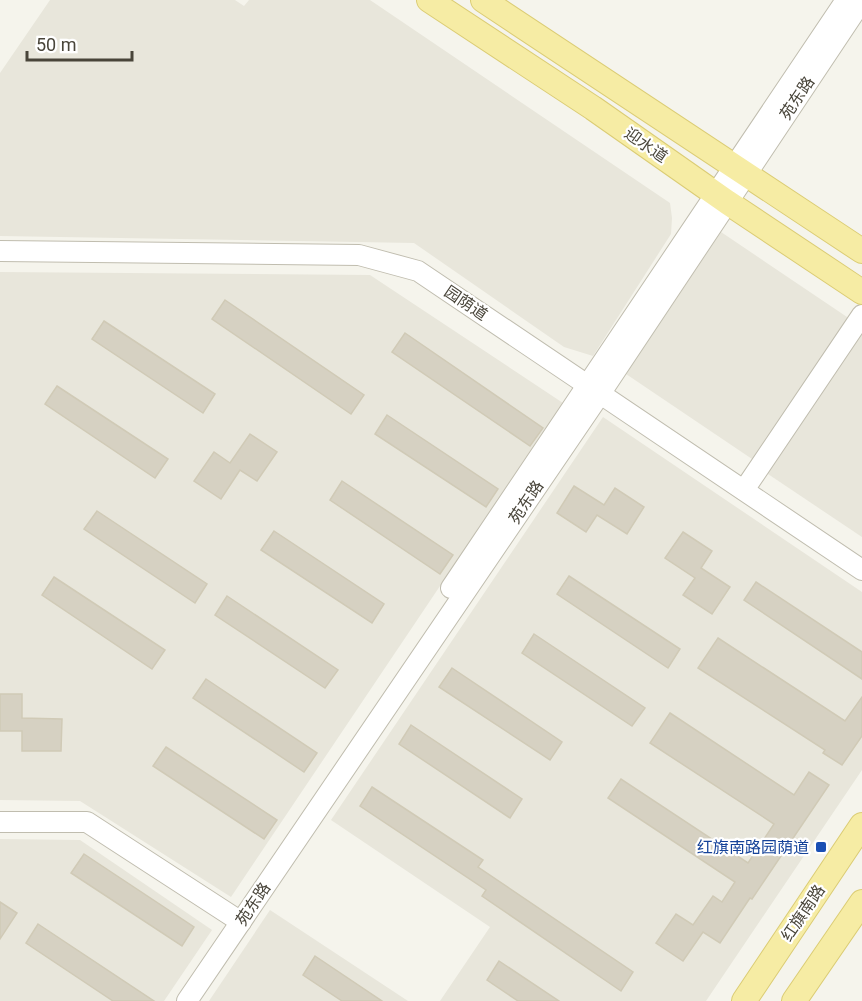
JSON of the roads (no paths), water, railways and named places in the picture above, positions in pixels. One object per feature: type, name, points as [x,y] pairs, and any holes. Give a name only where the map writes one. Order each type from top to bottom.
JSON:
[{"type":"main road","name":"迎水道","points":[[429,0],[593,108],[862,292]]},
{"type":"main road","name":"迎水道","points":[[483,0],[862,251]]},
{"type":"main road","name":"红旗南路","points":[[744,1001],[862,825]]},
{"type":"main road","points":[[794,1001],[862,902]]},
{"type":"street","name":"苑东路","points":[[741,170],[846,0]]},
{"type":"street","name":"苑东路","points":[[187,1001],[236,919],[593,389],[741,170],[862,1]]},
{"type":"street","name":"园荫道","points":[[0,251],[358,255],[418,271],[862,570]]},
{"type":"street","points":[[744,489],[862,315]]},
{"type":"street","points":[[0,822],[87,822],[236,919]]},
{"type":"street","name":"苑东路","points":[[173,1001],[236,919]]},
{"type":"place","name":"红旗南路园荫道","points":[[821,847]]}]
